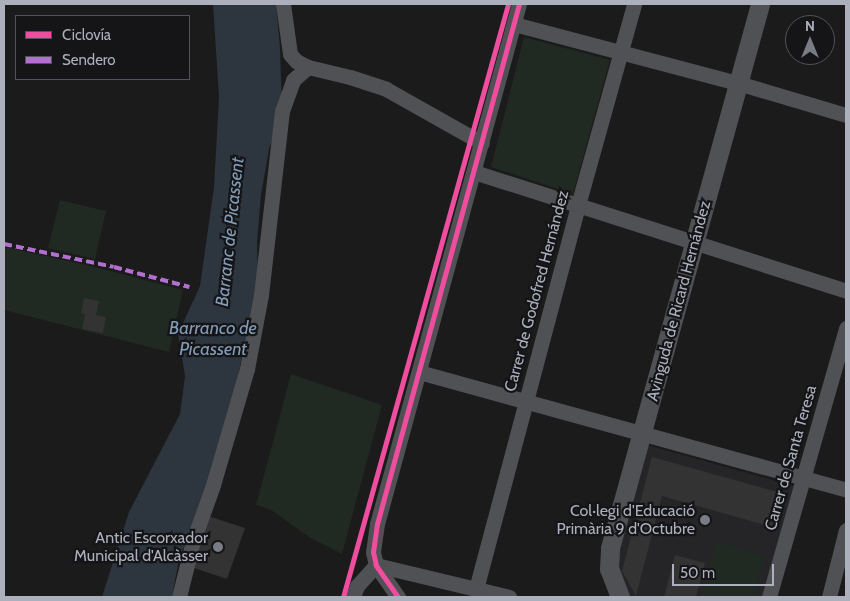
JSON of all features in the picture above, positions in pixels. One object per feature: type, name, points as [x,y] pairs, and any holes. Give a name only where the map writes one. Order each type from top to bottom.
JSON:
[{"type":"street","points":[[283,4],[290,54],[296,61],[308,68],[350,77],[386,89],[482,144]]},
{"type":"street","points":[[398,597],[376,565],[372,552],[380,509],[420,372],[519,4]]},
{"type":"street","name":"Carrer de Godofred Hernández","points":[[476,589],[578,205],[634,4]]},
{"type":"street","name":"Avinguda de Ricard Hernández","points":[[620,597],[609,569],[610,548],[760,4]]},
{"type":"street","points":[[514,24],[620,54],[738,83],[846,115]]},
{"type":"street","points":[[178,597],[193,541],[238,403],[247,369],[261,295],[282,111],[293,80],[308,68]]},
{"type":"street","points":[[474,172],[846,291]]},
{"type":"street","name":"Carrer de Santa Teresa","points":[[769,597],[846,328]]},
{"type":"street","points":[[420,372],[642,436],[846,490]]},
{"type":"street","points":[[829,597],[846,530]]},
{"type":"street","points":[[376,565],[509,597]]},
{"type":"street","points":[[353,597],[357,586],[376,565]]},
{"type":"shaded area","points":[[524,37],[610,60],[573,194],[491,167]]},
{"type":"shaded area","points":[[60,200],[106,211],[95,259],[48,248]]},
{"type":"shaded area","points":[[4,247],[87,265],[183,290],[169,352],[4,310]]},
{"type":"shaded area","points":[[291,374],[382,405],[342,554],[309,537],[271,510],[256,505]]},
{"type":"shaded area","name":"Col·legi d'Educació Primària 9 d'Octubre","points":[[647,445],[794,486],[763,597],[628,597],[617,569],[616,554]]},
{"type":"shaded area","points":[[717,541],[765,556],[754,597],[701,597]]},
{"type":"water","name":"Barranco de Picassent","points":[[213,4],[276,4],[280,48],[282,111],[269,149],[261,195],[257,242],[258,279],[235,391],[206,491],[179,559],[172,597],[102,597],[129,512],[180,414],[185,376],[178,334],[200,286],[214,187],[219,97]]},
{"type":"building","points":[[84,298],[99,301],[96,315],[106,317],[103,333],[82,329],[85,314],[81,313]]},
{"type":"building","points":[[652,457],[781,493],[772,527],[662,496],[636,596],[622,571]]},
{"type":"building","name":"Antic Escorxador Municipal d'Alcàsser","points":[[208,516],[245,528],[227,579],[191,567]]},
{"type":"building","points":[[675,555],[705,563],[696,597],[664,597]]},
{"type":"marked path","points":[[4,244],[114,267],[189,287]]},
{"type":"cycle path","points":[[343,597],[508,4]]},
{"type":"cycle path","points":[[398,597],[376,565],[373,552],[377,524],[519,4]]},
{"type":"place","name":"Col·legi d'Educació Primària 9 d'Octubre","points":[[705,520]]},
{"type":"place","name":"Antic Escorxador Municipal d'Alcàsser","points":[[218,547]]},
{"type":"water label","name":"Barranc de Picassent","points":[[230,232]]}]
